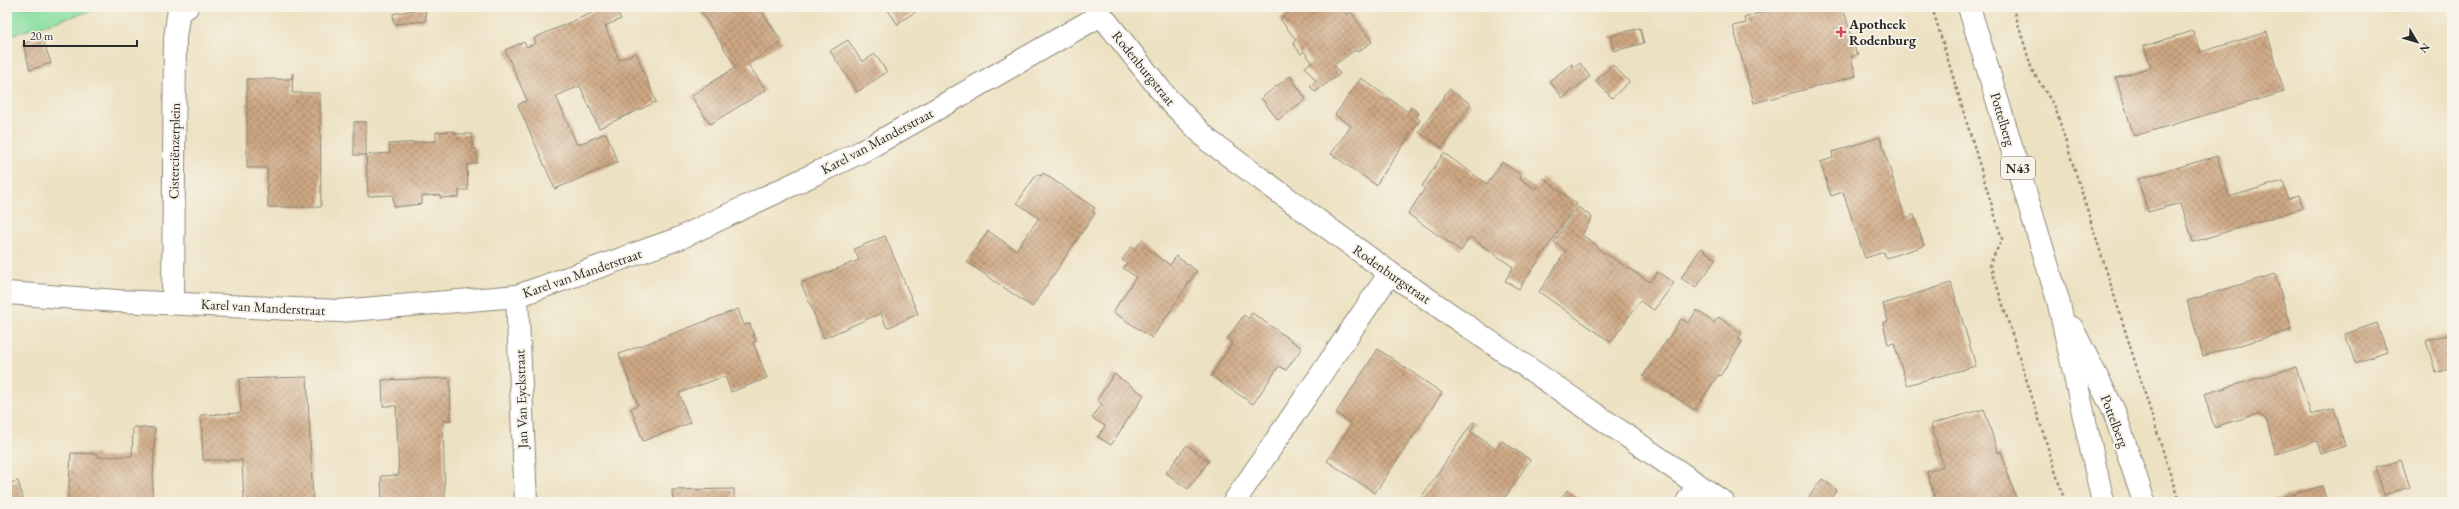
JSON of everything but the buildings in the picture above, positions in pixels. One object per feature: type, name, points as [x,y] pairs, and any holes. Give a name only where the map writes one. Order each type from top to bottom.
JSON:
[{"type":"street","name":"Cisterciënzerplein","points":[[173,302],[175,38],[179,9],[187,7]]},
{"type":"street","name":"Pottelberg","points":[[1969,7],[2058,300],[2103,502]]},
{"type":"street","name":"Karel van Manderstraat","points":[[7,293],[118,301],[173,302],[339,311],[517,296],[680,238],[863,152],[1098,11]]},
{"type":"street","name":"Rodenburgstraat","points":[[1098,11],[1167,98],[1209,141],[1693,493],[1723,502]]},
{"type":"street","points":[[1234,502],[1390,273]]},
{"type":"street","name":"Jan Van Eyckstraat","points":[[517,296],[526,502]]},
{"type":"street","name":"Pottelberg","points":[[2058,300],[2114,412],[2144,502]]},
{"type":"path","points":[[1932,7],[2002,238],[1990,264],[2065,502]]},
{"type":"path","points":[[2013,7],[2032,70],[2055,107],[2179,502]]},
{"type":"green space","points":[[7,7],[105,7],[7,36]]},
{"type":"place","name":"Apotheek Rodenburg","points":[[1841,32]]}]
